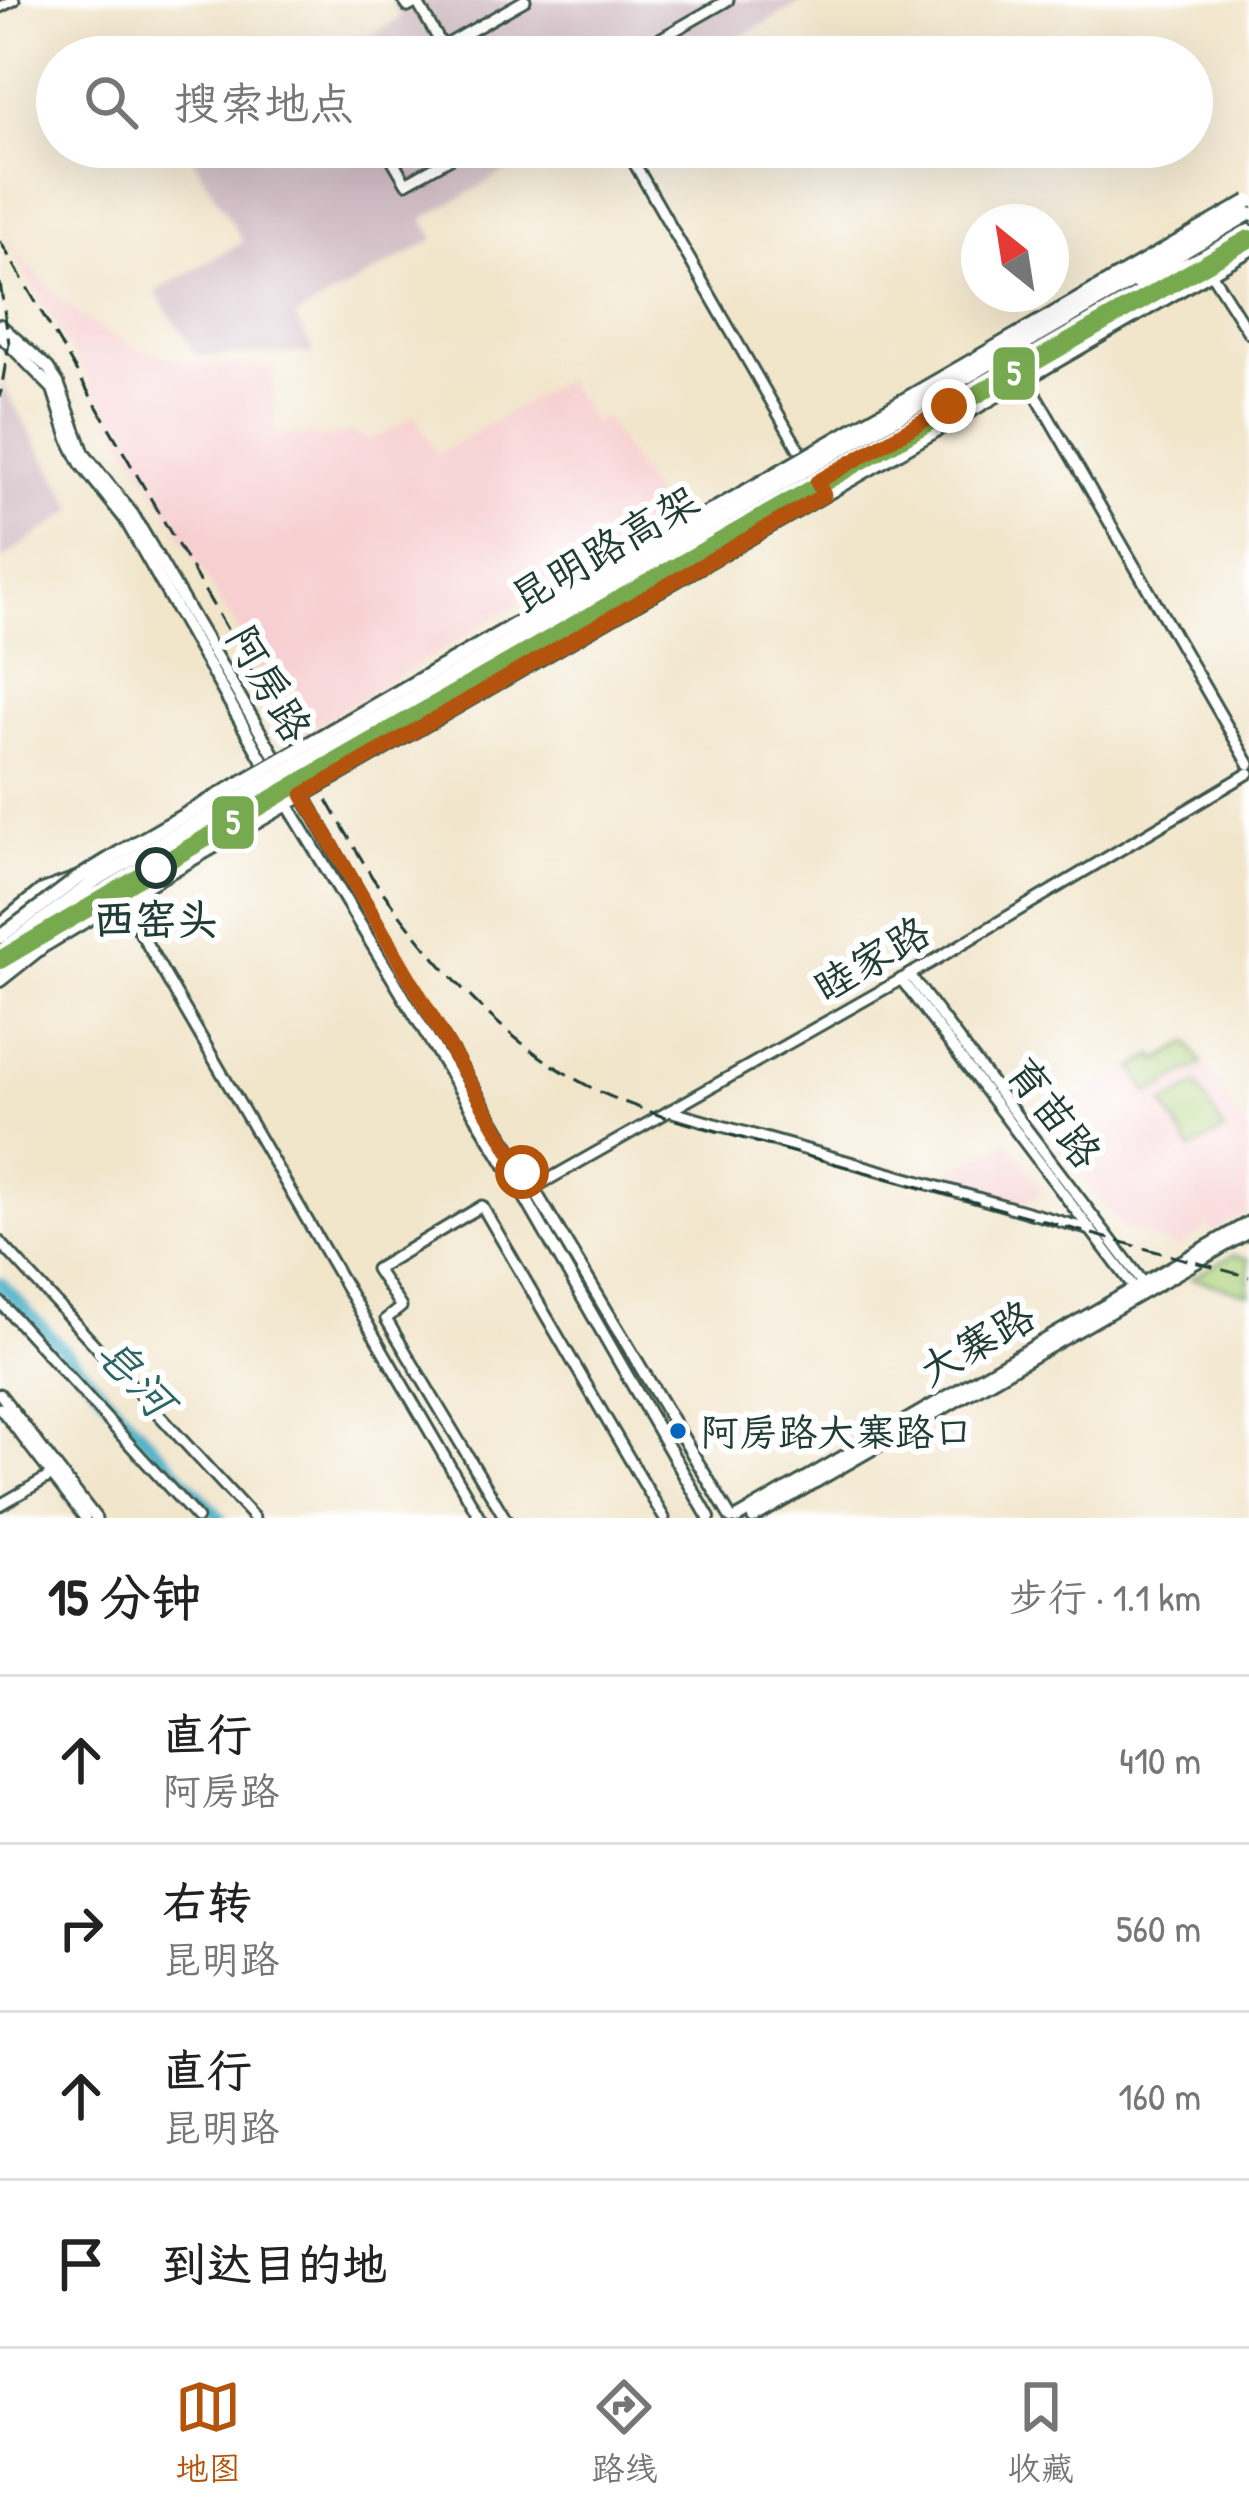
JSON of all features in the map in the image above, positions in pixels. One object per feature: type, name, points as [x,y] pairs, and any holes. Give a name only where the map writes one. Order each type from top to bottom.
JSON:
[{"type":"highway","name":"昆明路高架","points":[[0,936],[119,853],[1249,201]]},
{"type":"highway","name":"昆明路高架","points":[[0,952],[96,880],[1249,214]]},
{"type":"highway","points":[[1099,300],[1249,234]]},
{"type":"main road","points":[[0,923],[40,891],[67,878],[172,854],[1249,234]]},
{"type":"main road","points":[[0,981],[43,946],[1249,251]]},
{"type":"main road","name":"阿房路","points":[[0,325],[58,383],[84,454],[133,515],[286,789],[288,805],[321,861],[734,1518]]},
{"type":"main road","name":"阿房路","points":[[0,335],[53,389],[81,464],[125,519],[286,789],[303,795],[709,1518]]},
{"type":"main road","points":[[321,861],[336,852]]},
{"type":"main road","points":[[0,936],[120,869]]},
{"type":"main road","name":"大寨路","points":[[753,1518],[1249,1222]]},
{"type":"main road","name":"大寨路","points":[[734,1518],[1249,1232]]},
{"type":"main road","points":[[678,1466],[694,1456]]},
{"type":"street","points":[[0,7],[14,0]]},
{"type":"street","points":[[404,0],[408,7],[419,1],[438,36]]},
{"type":"street","points":[[461,36],[525,0]]},
{"type":"street","points":[[665,36],[728,0]]},
{"type":"street","points":[[397,168],[406,183],[433,168]]},
{"type":"street","points":[[637,168],[824,495]]},
{"type":"street","points":[[1211,273],[1249,334]]},
{"type":"street","points":[[1026,378],[1249,764]]},
{"type":"street","name":"睦家路","points":[[527,1191],[1249,773]]},
{"type":"street","points":[[122,901],[480,1518]]},
{"type":"street","name":"育苗路","points":[[905,976],[1091,1230],[1142,1289]]},
{"type":"street","name":"育苗路","points":[[905,976],[1142,1289]]},
{"type":"street","points":[[669,1111],[1091,1230]]},
{"type":"street","points":[[505,1518],[386,1319],[401,1307],[376,1269],[482,1205],[664,1518]]},
{"type":"street","points":[[0,1242],[254,1518]]},
{"type":"street","points":[[0,1302],[197,1518]]},
{"type":"street","points":[[0,1394],[96,1518]]},
{"type":"street","points":[[0,1408],[85,1518]]},
{"type":"street","points":[[0,1505],[52,1475]]},
{"type":"shaded area","points":[[391,0],[805,0],[742,36],[370,36],[400,18]]},
{"type":"shaded area","points":[[199,168],[512,168],[423,219],[435,239],[295,317],[315,353],[197,356],[155,292],[243,242]]},
{"type":"shaded area","points":[[0,231],[76,313],[106,332],[147,351],[195,364],[274,367],[275,434],[325,437],[354,432],[370,441],[415,416],[438,454],[565,379],[592,422],[604,416],[665,514],[301,736]]},
{"type":"shaded area","points":[[0,380],[75,509],[0,561]]},
{"type":"shaded area","points":[[1189,1040],[1249,1134],[1249,1141],[1229,1154],[1249,1144],[1249,1212],[1212,1233],[1190,1195],[1207,1228],[1178,1247],[1124,1229],[1035,1123],[1154,1053],[1158,1058]]},
{"type":"shaded area","points":[[1008,1140],[1043,1192],[1019,1205],[947,1188],[951,1171]]},
{"type":"green space","points":[[1189,1042],[1202,1064],[1149,1094],[1133,1068]]},
{"type":"green space","points":[[1197,1085],[1224,1131],[1191,1150],[1164,1104]]},
{"type":"green space","points":[[1233,1255],[1249,1259],[1249,1294],[1191,1278]]},
{"type":"waterway","name":"皂河","points":[[0,1283],[219,1518]]},
{"type":"railway","points":[[0,241],[372,877],[443,968],[497,1022],[558,1069],[661,1116],[1249,1277]]},
{"type":"railway","points":[[0,283],[9,343],[0,397]]},
{"type":"transit line","name":"5","points":[[0,960],[335,762],[1249,239]]},
{"type":"place","name":"西窑头","points":[[156,868]]},
{"type":"place","name":"阿房路大寨路口","points":[[678,1431]]},
{"type":"route","points":[[522,1172],[303,795],[824,495],[817,482],[949,406]]}]
